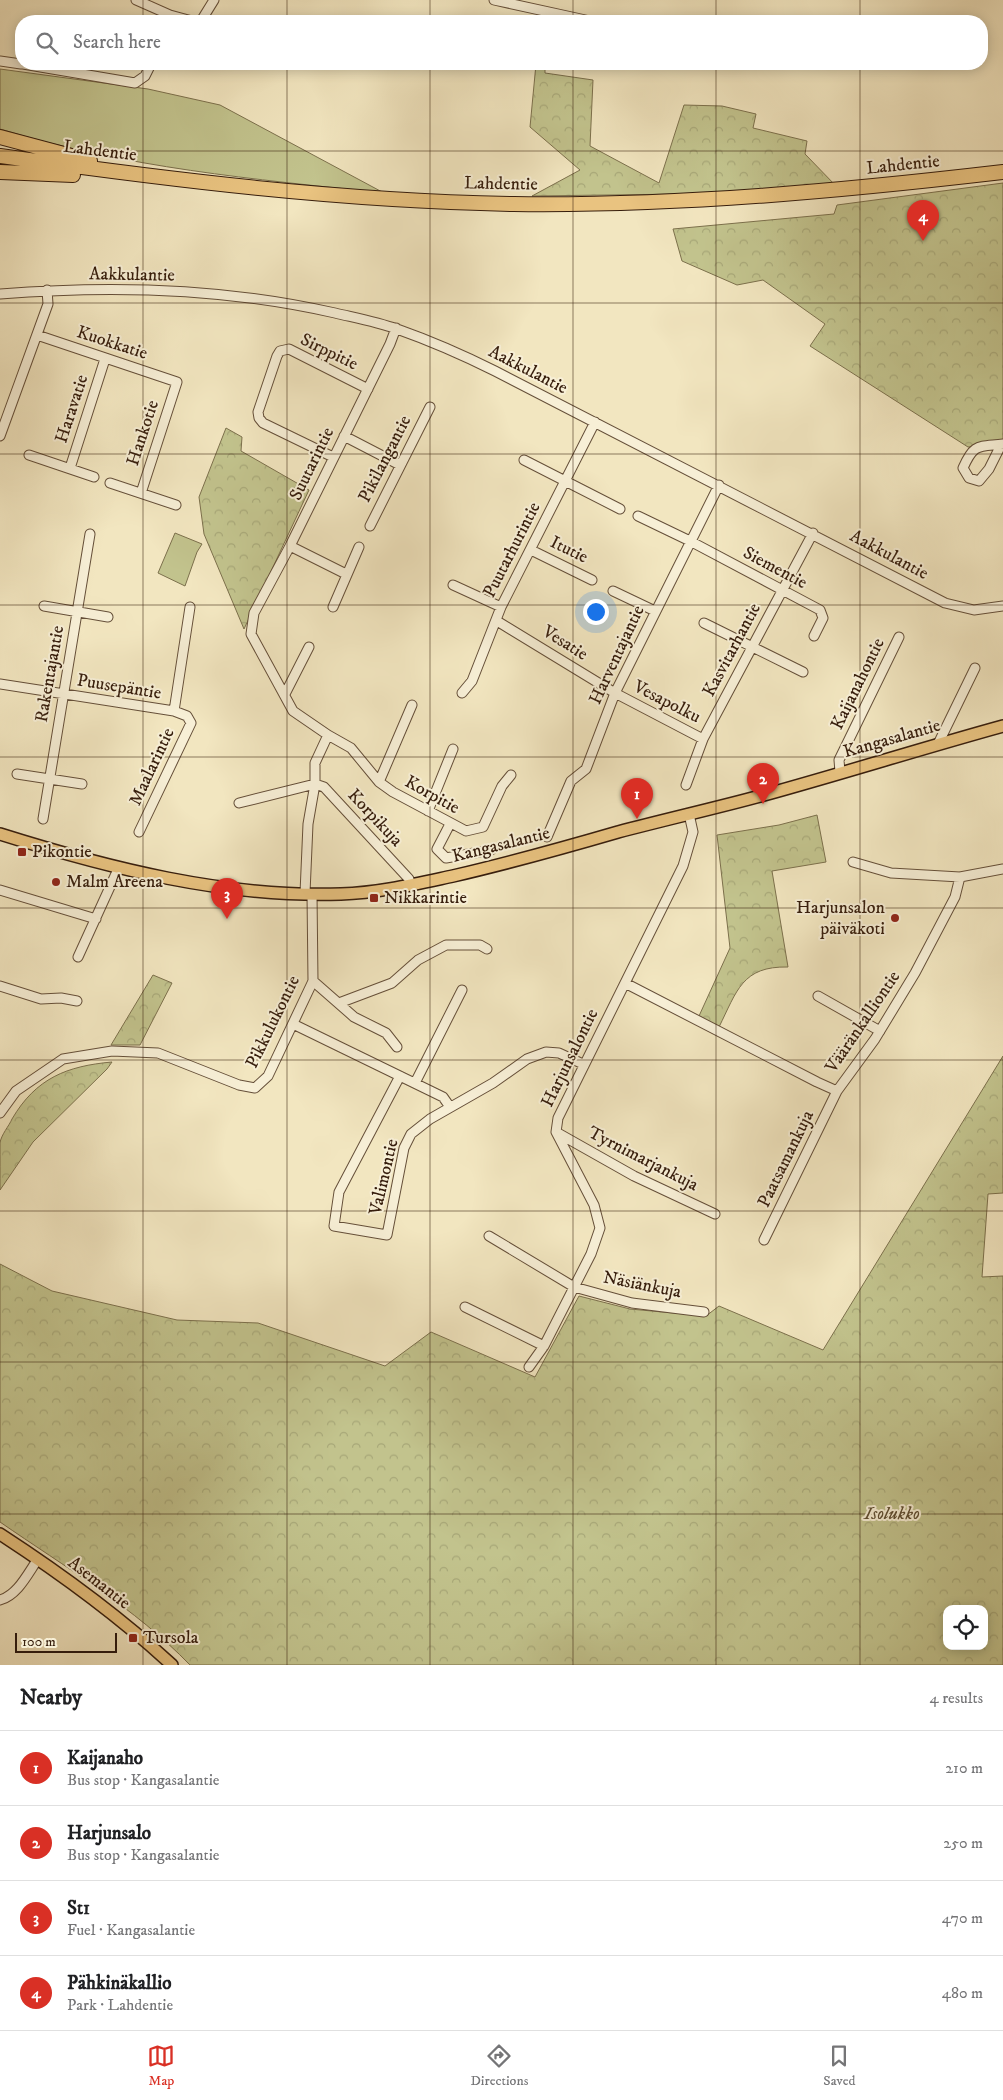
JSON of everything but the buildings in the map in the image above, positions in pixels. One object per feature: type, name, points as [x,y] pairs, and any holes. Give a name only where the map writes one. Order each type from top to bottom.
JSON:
[{"type":"highway","points":[[0,137],[83,159],[218,185]]},
{"type":"highway","name":"Lahdentie","points":[[0,156],[280,192],[399,200],[513,204],[602,204],[776,196],[1003,172]]},
{"type":"highway","points":[[0,172],[82,175],[218,185]]},
{"type":"main road","name":"Kangasalantie","points":[[0,834],[119,867],[180,881],[217,887],[308,893],[341,894],[366,892],[423,883],[512,862],[760,796],[1003,726]]},
{"type":"main road","name":"Asemantie","points":[[0,1534],[38,1559],[104,1608],[172,1665]]},
{"type":"street","points":[[136,0],[164,15]]},
{"type":"street","points":[[205,15],[214,0]]},
{"type":"street","points":[[494,0],[563,15]]},
{"type":"street","points":[[0,61],[15,63]]},
{"type":"street","points":[[58,70],[135,83],[145,76],[148,70]]},
{"type":"street","points":[[0,436],[48,304],[47,290]]},
{"type":"street","name":"Aakkulantie","points":[[0,294],[47,290],[157,291],[233,295],[316,308],[396,328],[448,348],[813,533],[945,603],[974,610],[1003,606]]},
{"type":"street","name":"Suutarintie","points":[[254,613],[290,546],[390,344],[396,328]]},
{"type":"street","name":"Kuokkatie","points":[[37,336],[177,382]]},
{"type":"street","name":"Sirppitie","points":[[333,457],[263,422],[259,418],[258,412],[277,356],[280,351],[289,349],[368,389]]},
{"type":"street","name":"Haravatie","points":[[70,468],[105,359]]},
{"type":"street","name":"Hankotie","points":[[141,493],[177,382]]},
{"type":"street","name":"Pikilangantie","points":[[370,526],[430,407]]},
{"type":"street","name":"Puutarhurintie","points":[[462,693],[472,681],[500,607],[531,550],[595,422]]},
{"type":"street","points":[[344,436],[400,465]]},
{"type":"street","points":[[1002,444],[989,469],[979,481],[969,478],[963,468],[968,455],[977,447],[1002,444]]},
{"type":"street","name":"Haravatie","points":[[29,455],[94,477]]},
{"type":"street","points":[[524,460],[566,479],[620,509]]},
{"type":"street","name":"Hankotie","points":[[110,484],[176,506]]},
{"type":"street","name":"Harventajantie","points":[[547,837],[571,781],[586,769],[615,694],[719,485]]},
{"type":"street","name":"Siementie","points":[[638,516],[690,541],[820,610],[823,618],[814,636]]},
{"type":"street","name":"Kasvitarhantie","points":[[686,785],[703,739],[754,647],[813,533]]},
{"type":"street","name":"Rakentajantie","points":[[43,819],[48,778],[90,534]]},
{"type":"street","points":[[290,546],[346,574]]},
{"type":"street","points":[[333,607],[359,547]]},
{"type":"street","name":"Itutie","points":[[531,550],[592,580]]},
{"type":"street","points":[[453,585],[500,607]]},
{"type":"street","points":[[613,591],[656,611]]},
{"type":"street","points":[[44,606],[108,617]]},
{"type":"street","name":"Maalarintie","points":[[139,832],[191,723],[187,716],[174,711],[190,607]]},
{"type":"street","name":"Korpitie","points":[[254,613],[251,634],[293,711],[328,735],[352,748],[379,782],[393,792],[466,831],[483,828],[502,786],[511,775]]},
{"type":"street","name":"Vesatie","points":[[496,621],[615,694]]},
{"type":"street","points":[[704,623],[803,672]]},
{"type":"street","name":"Kaijanahontie","points":[[840,772],[839,760],[899,637]]},
{"type":"street","points":[[285,694],[309,647]]},
{"type":"street","points":[[938,744],[975,668]]},
{"type":"street","name":"Puusepäntie","points":[[0,684],[174,711]]},
{"type":"street","name":"Vesapolku","points":[[615,694],[703,739]]},
{"type":"street","points":[[379,782],[412,705]]},
{"type":"street","points":[[308,893],[308,824],[316,784],[315,762],[328,735]]},
{"type":"street","points":[[428,811],[453,749]]},
{"type":"street","points":[[17,774],[82,784]]},
{"type":"street","points":[[239,802],[316,784]]},
{"type":"street","name":"Korpikuja","points":[[316,784],[327,790],[409,879]]},
{"type":"street","name":"Harjunsalontie","points":[[529,1367],[544,1346],[591,1254],[600,1228],[594,1205],[556,1132],[558,1118],[583,1064],[686,859],[693,832],[689,814]]},
{"type":"street","points":[[450,824],[437,849],[446,858],[491,850]]},
{"type":"street","points":[[853,862],[892,873],[960,877],[1003,869]]},
{"type":"street","points":[[78,957],[119,867]]},
{"type":"street","name":"Vääränkalliontie","points":[[625,983],[837,1091],[880,1031],[915,973],[955,897],[960,877]]},
{"type":"street","points":[[0,890],[96,919]]},
{"type":"street","name":"Pikkulukontie","points":[[0,1113],[16,1091],[63,1059],[112,1051],[158,1053],[239,1085],[255,1088],[268,1076],[313,981],[308,893]]},
{"type":"street","points":[[339,1003],[392,983],[418,960],[446,945],[480,945],[487,949]]},
{"type":"street","points":[[313,981],[354,1017],[386,1033],[397,1046]]},
{"type":"street","points":[[0,986],[41,998],[60,998],[76,1001]]},
{"type":"street","points":[[415,1083],[462,990]]},
{"type":"street","points":[[818,996],[880,1031]]},
{"type":"street","points":[[293,1024],[443,1097],[450,1108]]},
{"type":"street","name":"Valimontie","points":[[400,1076],[339,1192],[334,1226],[387,1235],[404,1148],[411,1134],[430,1119],[493,1083],[527,1058],[546,1052],[559,1053],[583,1064]]},
{"type":"street","name":"Paatsamankuja","points":[[764,1240],[837,1091]]},
{"type":"street","name":"Tyrnimarjankuja","points":[[556,1132],[634,1176],[715,1214]]},
{"type":"street","name":"Näsiänkuja","points":[[489,1236],[574,1287],[632,1303],[704,1312]]},
{"type":"street","points":[[465,1307],[544,1346]]},
{"type":"street","points":[[0,1600],[10,1596],[38,1559]]},
{"type":"green space","points":[[0,69],[148,89],[220,105],[384,193],[238,177],[143,163],[48,142],[0,129]]},
{"type":"green space","points":[[535,70],[545,70],[545,73],[593,80],[590,146],[659,183],[684,105],[722,106],[756,114],[753,128],[807,141],[805,154],[836,186],[683,194],[532,196],[580,170],[530,127]]},
{"type":"green space","points":[[1003,183],[1003,445],[968,447],[810,346],[825,324],[763,280],[737,285],[682,261],[673,229],[834,214],[837,205]]},
{"type":"green space","points":[[226,428],[242,437],[241,451],[309,490],[244,629],[204,534],[199,497]]},
{"type":"green space","points":[[175,533],[202,544],[197,552],[185,586],[158,573]]},
{"type":"green space","points":[[817,815],[826,862],[772,871],[788,967],[760,971],[751,976],[737,992],[719,1027],[699,1016],[730,948],[717,835],[779,825]]},
{"type":"green space","points":[[153,975],[172,983],[140,1045],[111,1045]]},
{"type":"green space","name":"Isolukko","points":[[1003,1056],[1003,1193],[988,1194],[982,1277],[1003,1276],[1003,1665],[190,1665],[169,1644],[123,1607],[0,1522],[0,1264],[52,1291],[177,1320],[258,1323],[385,1366],[431,1332],[535,1377],[579,1296],[630,1309],[706,1316],[719,1306],[823,1350]]},
{"type":"green space","points":[[112,1062],[33,1142],[0,1190],[0,1143],[12,1119],[31,1093],[42,1084],[67,1071]]},
{"type":"place","name":"Pähkinäkallio","points":[[923,241]]},
{"type":"place","name":"Harjunsalo","points":[[763,804]]},
{"type":"place","name":"Kaijanaho","points":[[637,819]]},
{"type":"place","name":"Pikontie","points":[[22,852]]},
{"type":"place","name":"Malm Areena","points":[[56,882]]},
{"type":"place","name":"Nikkarintie","points":[[374,898]]},
{"type":"place","name":"Harjunsalon päiväkoti","points":[[895,918]]},
{"type":"place","name":"St1","points":[[227,919]]},
{"type":"place","name":"Tursola","points":[[133,1638]]}]
